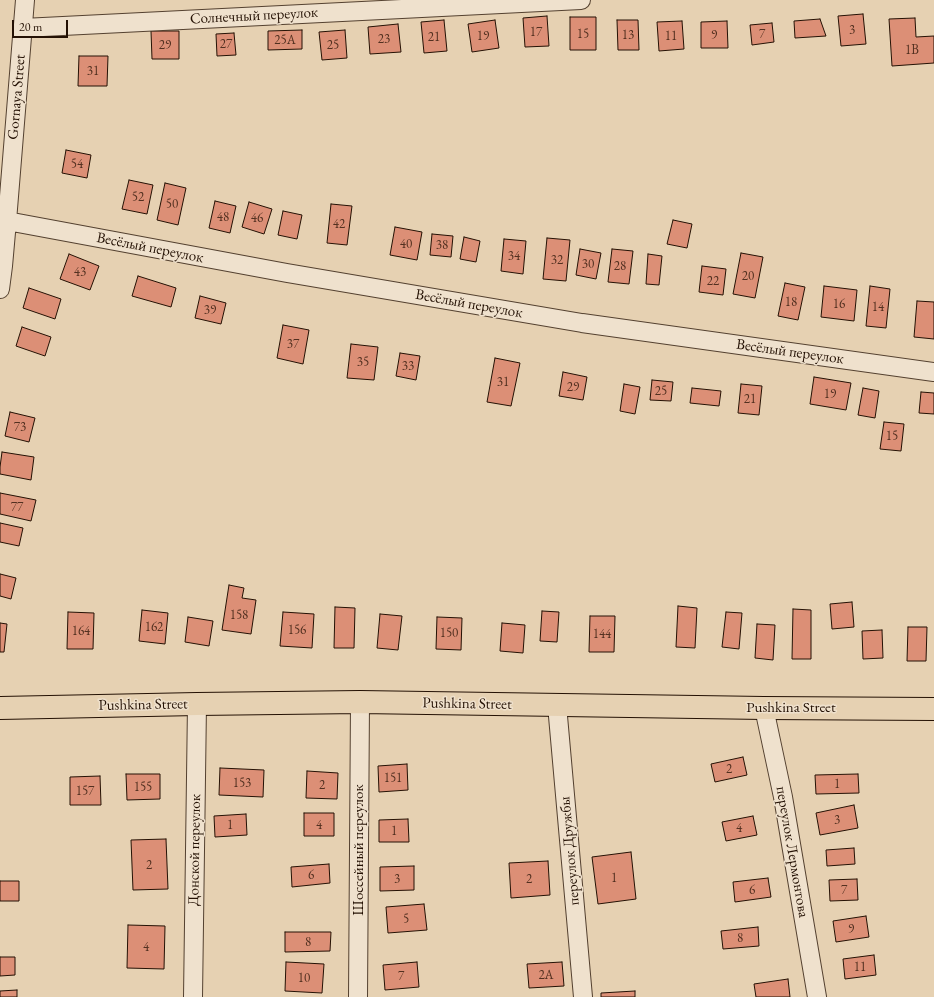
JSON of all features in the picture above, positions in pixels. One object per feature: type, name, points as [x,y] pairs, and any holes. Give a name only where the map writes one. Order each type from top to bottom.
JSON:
[{"type":"main road","name":"Pushkina Street","points":[[0,708],[360,702],[934,709]]},
{"type":"street","name":"Gornaya Street","points":[[0,289],[25,0]]},
{"type":"street","name":"Солнечный переулок","points":[[23,28],[581,0]]},
{"type":"street","name":"Весёлый переулок","points":[[7,221],[294,274],[582,323],[934,372]]},
{"type":"street","name":"Шоссейный переулок","points":[[358,997],[360,702]]},
{"type":"street","name":"Донской переулок","points":[[193,997],[197,704]]},
{"type":"street","name":"переулок Дружбы","points":[[557,705],[583,997]]},
{"type":"street","name":"переулок Лермонтова","points":[[764,708],[783,796],[817,997]]},
{"type":"building","points":[[863,14],[866,44],[841,46],[838,16]]},
{"type":"building","points":[[547,16],[549,46],[525,47],[523,18]]},
{"type":"building","points":[[570,17],[596,17],[596,50],[570,50]]},
{"type":"building","points":[[915,18],[916,37],[934,36],[934,63],[892,66],[889,19]]},
{"type":"building","points":[[820,19],[826,36],[795,38],[794,21]]},
{"type":"building","points":[[444,20],[447,51],[424,53],[421,22]]},
{"type":"building","points":[[495,20],[499,48],[472,52],[468,24]]},
{"type":"building","points":[[617,20],[638,20],[639,50],[618,50]]},
{"type":"building","points":[[682,21],[684,49],[659,51],[657,22]]},
{"type":"building","points":[[727,21],[728,48],[701,48],[701,22]]},
{"type":"building","points":[[772,23],[774,42],[752,45],[750,25]]},
{"type":"building","points":[[398,24],[401,52],[370,54],[368,27]]},
{"type":"building","points":[[302,30],[302,49],[268,50],[268,31]]},
{"type":"building","points":[[345,30],[347,58],[322,60],[319,32]]},
{"type":"building","points":[[151,31],[179,31],[179,59],[152,59]]},
{"type":"building","points":[[234,33],[236,55],[217,56],[216,34]]},
{"type":"building","points":[[79,56],[108,56],[107,86],[78,86]]},
{"type":"building","points":[[66,150],[91,155],[87,178],[62,173]]},
{"type":"building","points":[[129,180],[153,185],[147,214],[122,209]]},
{"type":"building","points":[[165,183],[186,188],[178,225],[157,220]]},
{"type":"building","points":[[215,201],[236,206],[230,233],[209,228]]},
{"type":"building","points":[[249,202],[272,209],[264,234],[242,227]]},
{"type":"building","points":[[331,204],[352,206],[347,245],[327,243]]},
{"type":"building","points":[[283,211],[302,215],[297,239],[278,235]]},
{"type":"building","points":[[673,220],[692,224],[687,248],[667,244]]},
{"type":"building","points":[[395,227],[422,232],[417,260],[390,255]]},
{"type":"building","points":[[432,234],[453,236],[451,257],[430,255]]},
{"type":"building","points":[[464,237],[480,241],[476,262],[460,259]]},
{"type":"building","points":[[547,238],[570,240],[566,281],[543,279]]},
{"type":"building","points":[[504,239],[526,241],[523,274],[501,271]]},
{"type":"building","points":[[580,249],[601,253],[596,279],[576,275]]},
{"type":"building","points":[[612,249],[633,251],[629,284],[608,282]]},
{"type":"building","points":[[741,253],[763,257],[755,298],[733,294]]},
{"type":"building","points":[[69,254],[99,266],[90,290],[60,279]]},
{"type":"building","points":[[648,254],[662,256],[659,285],[646,284]]},
{"type":"building","points":[[702,266],[726,269],[723,295],[699,292]]},
{"type":"building","points":[[138,276],[176,288],[171,307],[132,296]]},
{"type":"building","points":[[785,283],[805,287],[798,320],[778,316]]},
{"type":"building","points":[[824,286],[857,290],[854,321],[821,317]]},
{"type":"building","points":[[870,286],[890,289],[886,328],[866,326]]},
{"type":"building","points":[[29,288],[61,299],[55,319],[23,308]]},
{"type":"building","points":[[200,296],[226,303],[221,324],[195,318]]},
{"type":"building","points":[[917,301],[934,302],[934,339],[914,337]]},
{"type":"building","points":[[283,325],[309,330],[303,364],[277,358]]},
{"type":"building","points":[[22,327],[51,337],[45,356],[16,346]]},
{"type":"building","points":[[351,344],[378,347],[374,380],[347,378]]},
{"type":"building","points":[[400,353],[420,356],[416,380],[396,376]]},
{"type":"building","points":[[495,358],[520,363],[511,406],[487,402]]},
{"type":"building","points":[[563,372],[587,377],[583,400],[559,396]]},
{"type":"building","points":[[814,377],[851,383],[846,410],[810,404]]},
{"type":"building","points":[[652,380],[673,382],[671,401],[650,400]]},
{"type":"building","points":[[624,384],[640,387],[635,414],[620,411]]},
{"type":"building","points":[[741,384],[762,386],[759,415],[738,413]]},
{"type":"building","points":[[692,388],[721,391],[719,406],[690,403]]},
{"type":"building","points":[[863,388],[879,391],[875,418],[858,415]]},
{"type":"building","points":[[921,392],[934,393],[934,414],[919,413]]},
{"type":"building","points":[[10,412],[35,418],[29,442],[5,436]]},
{"type":"building","points":[[884,422],[904,424],[901,451],[880,449]]},
{"type":"building","points":[[2,452],[34,457],[31,480],[0,474]]},
{"type":"building","points":[[0,493],[36,500],[31,521],[0,514]]},
{"type":"building","points":[[0,523],[23,528],[19,546],[0,542]]},
{"type":"building","points":[[0,574],[16,578],[11,599],[0,596]]},
{"type":"building","points":[[229,585],[244,588],[242,598],[256,600],[251,634],[222,630]]},
{"type":"building","points":[[852,602],[854,627],[832,629],[830,604]]},
{"type":"building","points":[[678,606],[697,608],[695,648],[676,647]]},
{"type":"building","points":[[335,607],[355,608],[354,648],[334,648]]},
{"type":"building","points":[[793,609],[811,610],[811,659],[792,659]]},
{"type":"building","points":[[142,610],[168,613],[165,644],[139,641]]},
{"type":"building","points":[[542,611],[559,612],[557,642],[540,641]]},
{"type":"building","points":[[68,612],[94,613],[93,649],[67,649]]},
{"type":"building","points":[[283,612],[314,614],[312,648],[280,646]]},
{"type":"building","points":[[726,612],[742,613],[739,649],[722,647]]},
{"type":"building","points":[[380,614],[402,616],[398,650],[377,648]]},
{"type":"building","points":[[590,616],[615,616],[614,652],[589,652]]},
{"type":"building","points":[[188,617],[213,621],[209,646],[185,642]]},
{"type":"building","points":[[437,617],[462,618],[461,650],[436,649]]},
{"type":"building","points":[[0,623],[7,624],[4,652],[0,652]]},
{"type":"building","points":[[502,623],[525,625],[523,653],[500,651]]},
{"type":"building","points":[[757,624],[775,625],[773,660],[755,658]]},
{"type":"building","points":[[908,627],[927,627],[926,661],[907,661]]},
{"type":"building","points":[[882,630],[883,658],[863,659],[862,631]]},
{"type":"building","points":[[743,757],[747,775],[715,782],[711,764]]},
{"type":"building","points":[[407,764],[408,790],[379,792],[378,766]]},
{"type":"building","points":[[220,768],[264,770],[263,797],[219,795]]},
{"type":"building","points":[[307,771],[338,773],[337,799],[306,798]]},
{"type":"building","points":[[126,774],[160,774],[160,799],[127,800]]},
{"type":"building","points":[[858,774],[859,793],[816,794],[815,775]]},
{"type":"building","points":[[100,776],[101,805],[70,805],[70,777]]},
{"type":"building","points":[[854,805],[858,828],[820,835],[816,813]]},
{"type":"building","points":[[304,813],[334,813],[334,836],[304,836]]},
{"type":"building","points":[[246,814],[247,835],[215,837],[214,816]]},
{"type":"building","points":[[753,816],[757,835],[726,841],[722,822]]},
{"type":"building","points":[[408,819],[409,842],[379,842],[379,820]]},
{"type":"building","points":[[166,839],[168,889],[133,890],[131,840]]},
{"type":"building","points":[[854,848],[855,864],[827,866],[826,850]]},
{"type":"building","points":[[631,852],[636,899],[598,904],[592,857]]},
{"type":"building","points":[[548,861],[550,895],[511,898],[509,863]]},
{"type":"building","points":[[329,864],[330,883],[292,887],[291,867]]},
{"type":"building","points":[[414,866],[414,890],[380,891],[380,867]]},
{"type":"building","points":[[768,878],[771,897],[735,902],[733,882]]},
{"type":"building","points":[[857,879],[858,900],[830,901],[829,880]]},
{"type":"building","points":[[0,881],[19,881],[19,901],[0,901]]},
{"type":"building","points":[[424,904],[427,930],[388,933],[386,907]]},
{"type":"building","points":[[866,916],[869,937],[836,942],[833,921]]},
{"type":"building","points":[[128,925],[165,926],[164,969],[127,968]]},
{"type":"building","points":[[758,927],[759,946],[723,949],[721,931]]},
{"type":"building","points":[[285,932],[331,932],[330,951],[285,952]]},
{"type":"building","points":[[874,955],[876,975],[845,979],[843,959]]},
{"type":"building","points":[[0,957],[15,957],[15,975],[0,976]]},
{"type":"building","points":[[286,962],[324,964],[322,993],[285,991]]},
{"type":"building","points":[[417,962],[419,987],[385,990],[383,965]]},
{"type":"building","points":[[562,962],[564,986],[529,988],[527,964]]},
{"type":"building","points":[[788,979],[790,997],[756,997],[754,984]]},
{"type":"building","points":[[17,990],[17,997],[0,997],[0,991]]},
{"type":"building","points":[[635,991],[635,997],[601,997],[601,993]]}]
